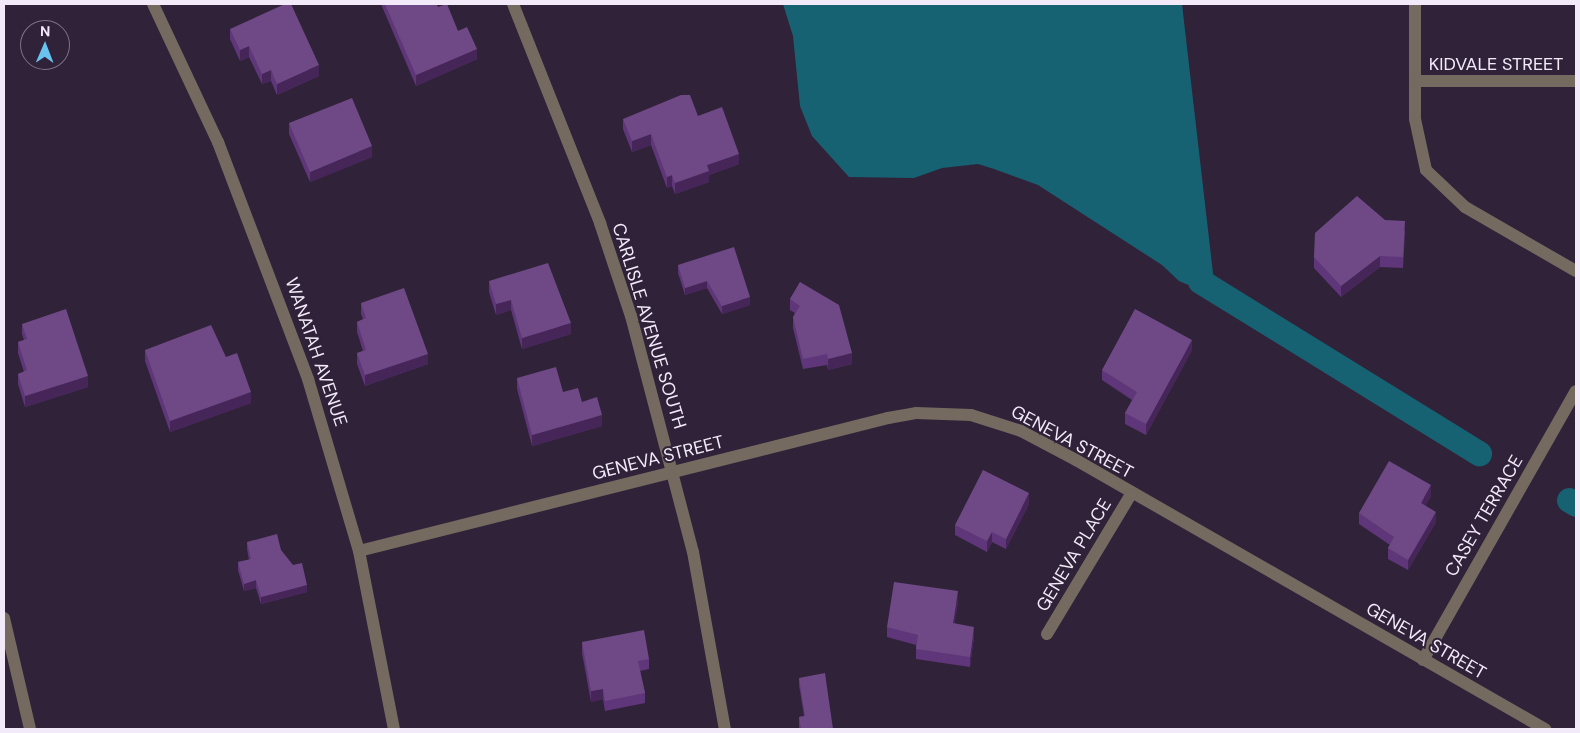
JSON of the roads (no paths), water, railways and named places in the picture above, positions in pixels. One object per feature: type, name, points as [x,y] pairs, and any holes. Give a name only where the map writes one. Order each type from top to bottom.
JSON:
[{"type":"street","name":"WANATAH AVENUE","points":[[153,4],[218,142],[266,259],[308,378],[359,551],[394,729]]},
{"type":"street","name":"CARLISLE AVENUE SOUTH","points":[[513,4],[600,223],[674,472],[725,729]]},
{"type":"street","points":[[1415,4],[1415,81],[1418,146],[1426,170],[1443,192],[1576,271]]},
{"type":"street","name":"KIDVALE STREET","points":[[1415,81],[1576,82]]},
{"type":"street","name":"CASEY TERRACE","points":[[1423,660],[1576,391]]},
{"type":"street","name":"GENEVA STREET","points":[[359,551],[888,418],[946,412],[1021,431],[1545,729]]},
{"type":"street","name":"GENEVA PLACE","points":[[1047,634],[1132,494]]},
{"type":"street","points":[[4,618],[30,729]]},
{"type":"water","points":[[783,4],[1182,4],[1214,282],[1205,292],[1179,281],[1162,265],[1038,185],[978,164],[942,168],[914,178],[849,177],[812,136],[800,106],[793,36]]},
{"type":"waterway","points":[[1200,281],[1479,453]]},
{"type":"waterway","points":[[1569,500],[1576,504]]}]
